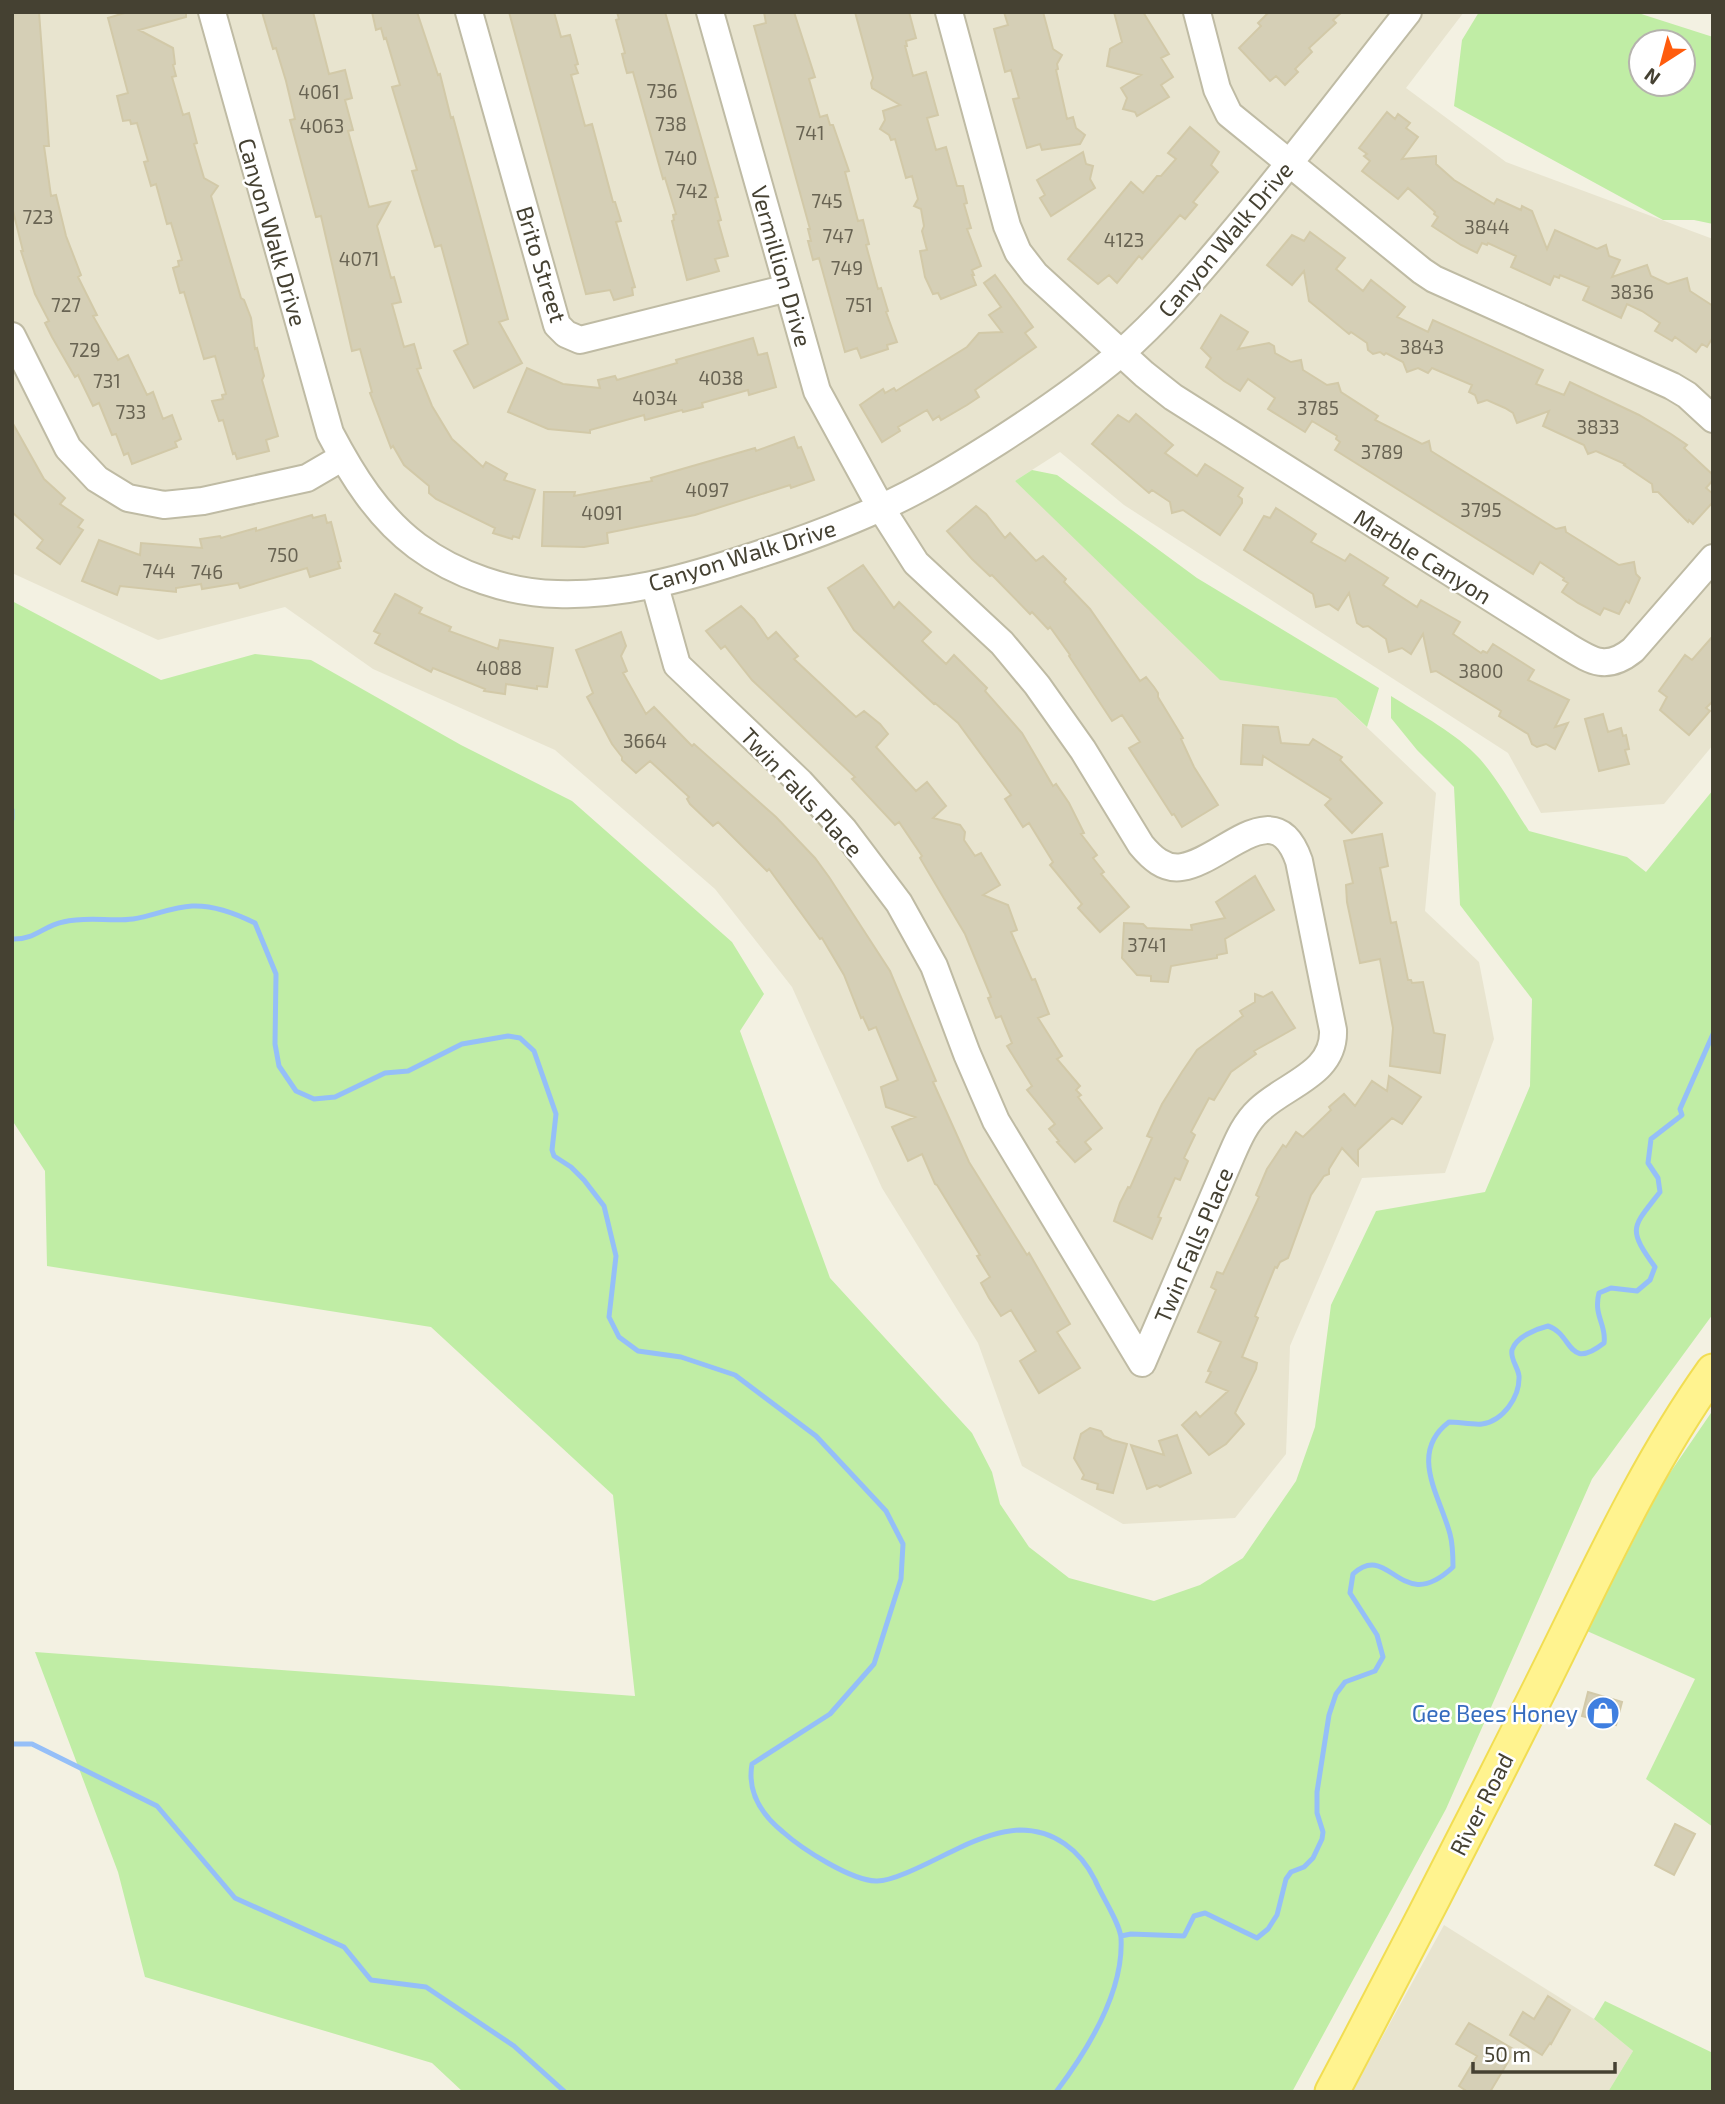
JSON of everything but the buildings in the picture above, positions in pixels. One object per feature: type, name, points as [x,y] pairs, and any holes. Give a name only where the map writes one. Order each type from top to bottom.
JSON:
[{"type":"main road","name":"River Road","points":[[1332,2092],[1483,1803],[1633,1499],[1672,1430],[1713,1371]]},
{"type":"street","name":"Canyon Walk Drive","points":[[212,12],[330,433],[343,457],[362,489],[415,545],[462,571],[505,587],[555,594],[655,586],[803,540],[881,508],[1026,423],[1121,353],[1158,318],[1289,164],[1408,12]]},
{"type":"street","name":"Brito Street","points":[[469,12],[557,325],[566,334],[580,340],[788,288]]},
{"type":"street","name":"Vermillion Drive","points":[[710,12],[817,391],[881,508]]},
{"type":"street","name":"Marble Canyon","points":[[949,12],[1007,226],[1018,253],[1035,274],[1144,374],[1194,412],[1587,658],[1605,663],[1624,657],[1643,640],[1713,558]]},
{"type":"street","points":[[1197,12],[1222,102],[1239,124],[1433,279],[1672,386],[1687,395],[1713,419]]},
{"type":"street","points":[[12,335],[68,448],[97,479],[128,498],[164,505],[203,501],[307,478],[343,457]]},
{"type":"street","name":"Twin Falls Place","points":[[655,586],[677,665],[800,782],[835,820],[898,903],[934,966],[996,1121],[1142,1363],[1230,1156],[1248,1123],[1265,1104],[1324,1063],[1332,1047],[1333,1030],[1299,861],[1290,842],[1279,831],[1263,829],[1182,867],[1162,864],[1151,856],[1141,845],[1069,729],[1037,685],[1002,643],[924,572],[881,508]]},
{"type":"shaded area","points":[[12,12],[1464,12],[1406,88],[1506,162],[1713,239],[1713,745],[1664,804],[1541,813],[1508,753],[1124,505],[1060,452],[1015,481],[1220,679],[1336,698],[1436,793],[1425,911],[1479,962],[1494,1039],[1445,1173],[1362,1178],[1290,1346],[1286,1454],[1235,1518],[1123,1524],[1022,1466],[978,1343],[882,1188],[792,987],[715,889],[555,750],[373,669],[285,607],[158,640],[12,573]]},
{"type":"shaded area","points":[[1444,1925],[1594,2019],[1633,2051],[1608,2092],[1352,2092]]},
{"type":"green space","points":[[1479,12],[1635,12],[1685,28],[1627,28],[1627,98],[1697,98],[1697,32],[1713,37],[1713,224],[1694,220],[1663,220],[1454,106],[1462,40]]},
{"type":"green space","points":[[1032,470],[1057,475],[1197,578],[1379,688],[1367,727],[1336,698],[1220,680],[1015,481]]},
{"type":"green space","points":[[12,601],[161,680],[255,654],[311,660],[461,745],[572,801],[732,942],[764,994],[740,1031],[830,1278],[972,1433],[992,1472],[1000,1504],[1029,1547],[1069,1578],[1154,1601],[1200,1585],[1243,1558],[1296,1481],[1315,1427],[1331,1305],[1376,1211],[1485,1192],[1530,1086],[1532,999],[1460,905],[1454,787],[1417,750],[1391,718],[1391,696],[1438,725],[1471,750],[1493,776],[1529,831],[1627,857],[1646,872],[1713,790],[1713,1314],[1592,1479],[1446,1809],[1292,2092],[463,2092],[432,2063],[145,1977],[118,1872],[35,1652],[635,1696],[613,1495],[431,1327],[47,1266],[45,1171],[12,1120]]},
{"type":"green space","points":[[1713,1410],[1713,1827],[1646,1779],[1695,1679],[1587,1631],[1663,1483]]},
{"type":"green space","points":[[1605,2001],[1713,2053],[1713,2092],[1608,2092],[1633,2051],[1594,2019]]},
{"type":"waterway","points":[[12,810],[12,819]]},
{"type":"waterway","points":[[12,939],[27,937],[72,920],[133,919],[192,906],[225,911],[255,923],[276,974],[275,1044],[279,1066],[296,1091],[314,1099],[335,1097],[385,1073],[408,1071],[462,1044],[508,1036],[520,1038],[534,1051],[556,1114],[552,1150],[554,1156],[571,1167],[604,1206],[616,1256],[609,1317],[619,1337],[638,1351],[681,1357],[735,1375],[816,1436],[886,1511],[903,1544],[901,1579],[874,1664],[830,1714],[752,1764],[752,1784],[758,1802],[775,1825],[802,1847],[840,1870],[876,1881],[906,1873],[981,1839],[1012,1831],[1044,1834],[1074,1851],[1089,1869],[1117,1925],[1121,1938],[1120,1958],[1110,1999],[1101,2020],[1080,2058],[1056,2092]]},
{"type":"waterway","points":[[1121,1936],[1184,1936],[1194,1916],[1205,1913],[1257,1938],[1268,1929],[1277,1915],[1286,1879],[1291,1872],[1304,1867],[1313,1858],[1322,1839],[1323,1832],[1317,1813],[1317,1792],[1329,1715],[1336,1694],[1345,1682],[1375,1671],[1383,1657],[1377,1635],[1350,1593],[1353,1574],[1366,1566],[1377,1566],[1408,1582],[1420,1584],[1435,1580],[1453,1567],[1450,1534],[1430,1475],[1430,1447],[1437,1434],[1449,1422],[1490,1422],[1509,1407],[1519,1384],[1512,1350],[1522,1337],[1548,1326],[1556,1330],[1577,1352],[1583,1354],[1592,1351],[1604,1343],[1598,1308],[1599,1293],[1611,1288],[1637,1291],[1650,1280],[1655,1267],[1640,1244],[1636,1228],[1643,1213],[1660,1192],[1658,1178],[1648,1163],[1651,1139],[1682,1115],[1680,1109],[1713,1034]]},
{"type":"waterway","points":[[12,1744],[32,1744],[157,1806],[235,1898],[344,1947],[371,1980],[426,1987],[514,2046],[565,2092]]},
{"type":"place","name":"Gee Bees Honey","points":[[1603,1713]]}]
